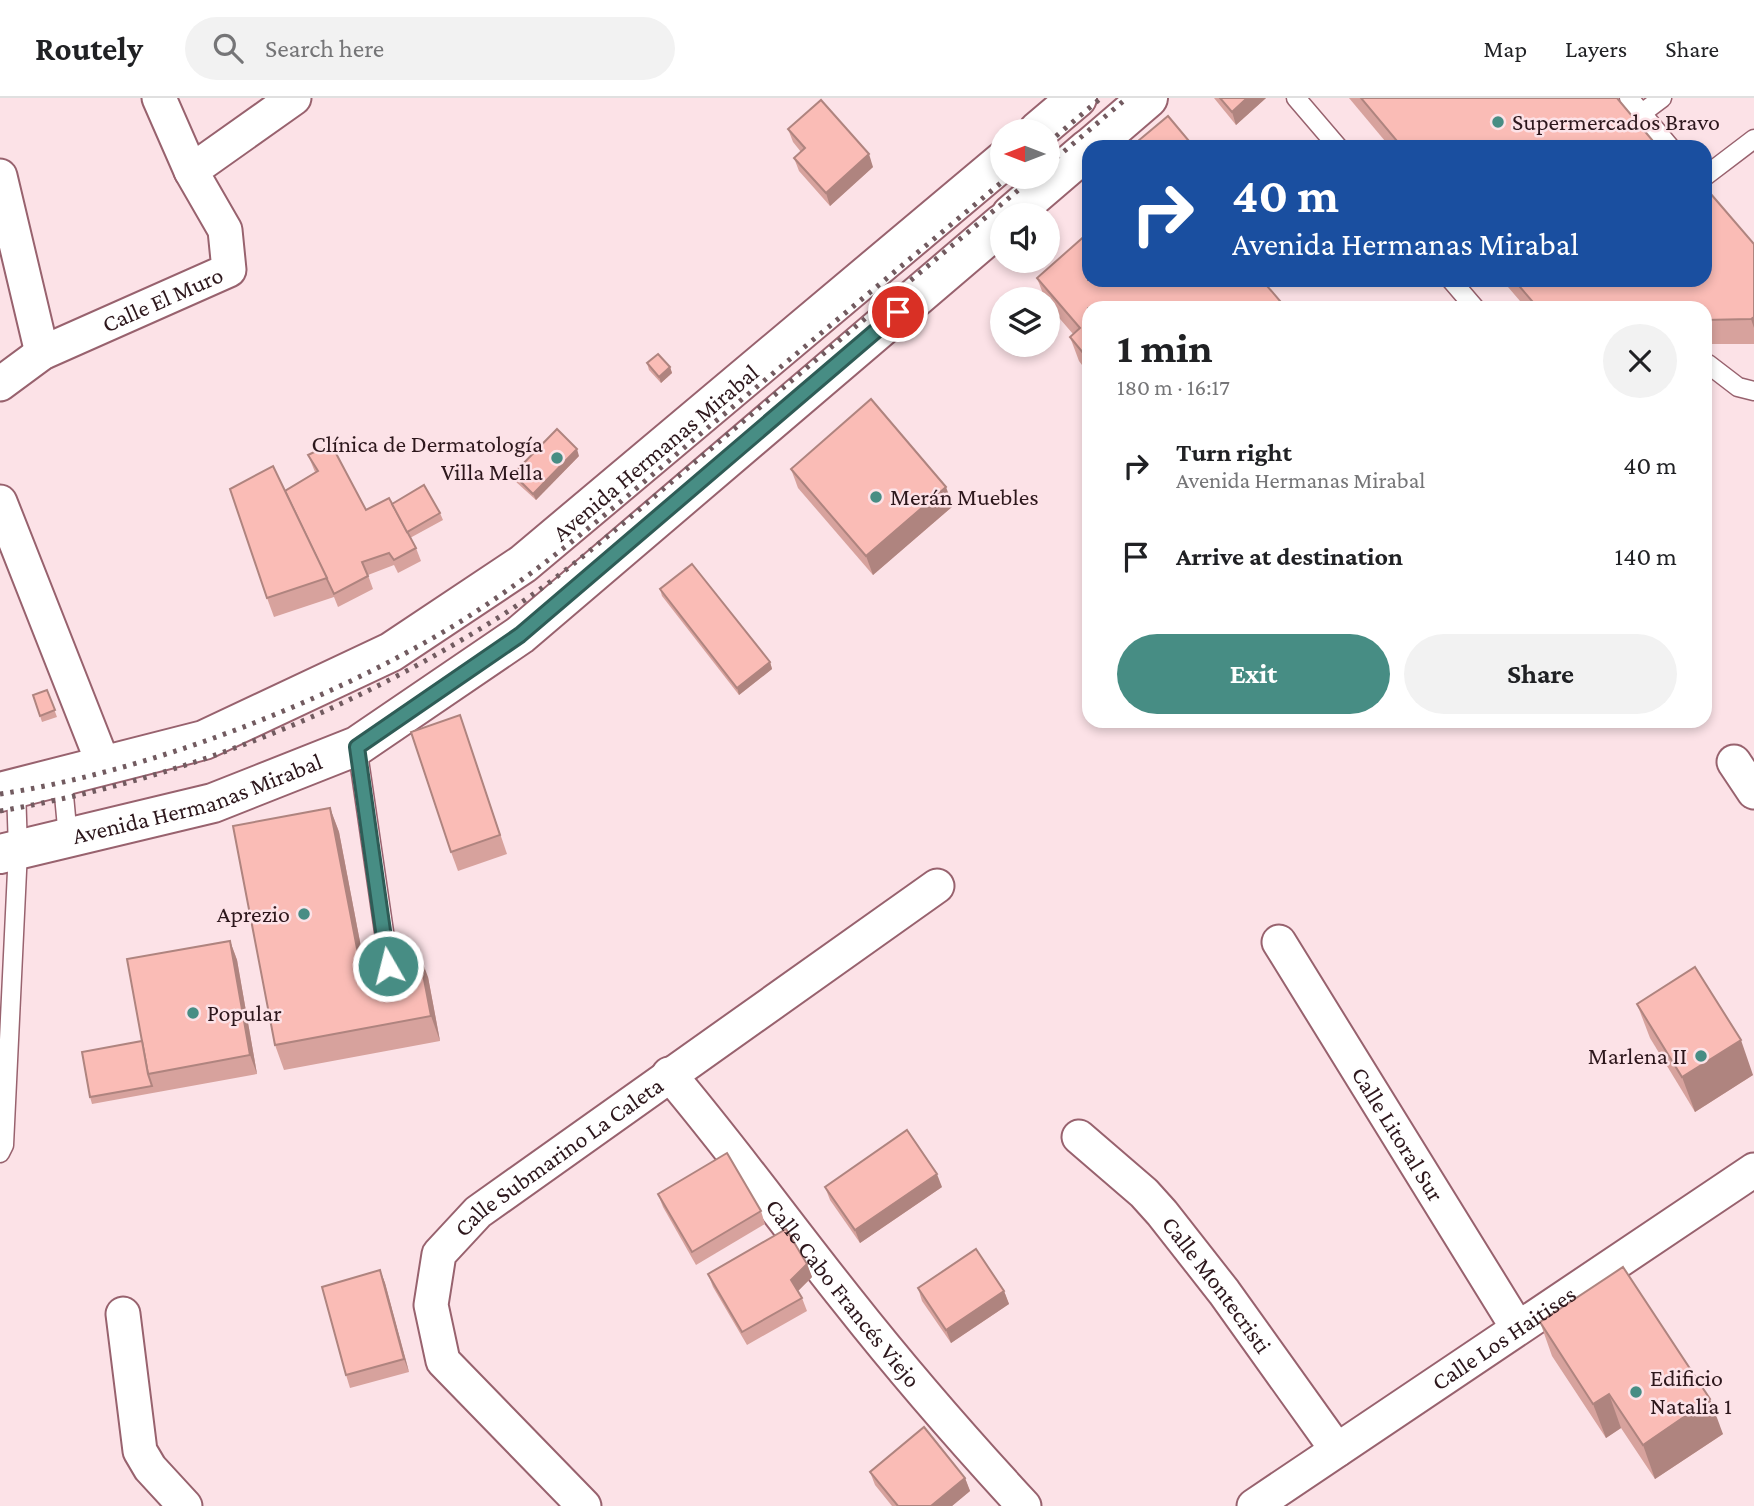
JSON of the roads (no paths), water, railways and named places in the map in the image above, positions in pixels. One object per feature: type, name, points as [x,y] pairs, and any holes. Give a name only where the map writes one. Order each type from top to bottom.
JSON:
[{"type":"main road","points":[[1052,119],[1077,98]]},
{"type":"main road","points":[[1099,140],[1148,98]]},
{"type":"main road","points":[[1025,203],[1082,155]]},
{"type":"main road","name":"Avenida Hermanas Mirabal","points":[[8,790],[62,774],[204,740],[391,652],[523,564],[990,171]]},
{"type":"main road","name":"Avenida Hermanas Mirabal","points":[[9,852],[213,803],[357,747],[520,635],[990,234]]},
{"type":"street","points":[[159,98],[191,171],[294,98]]},
{"type":"street","name":"Calle El Muro","points":[[0,384],[42,353],[229,270],[225,230],[191,171]]},
{"type":"street","points":[[0,176],[42,353]]},
{"type":"street","points":[[0,502],[104,766]]},
{"type":"street","points":[[1734,762],[1754,792]]},
{"type":"street","name":"Calle Submarino La Caleta","points":[[584,1506],[443,1361],[431,1305],[439,1254],[478,1212],[937,886]]},
{"type":"street","name":"Calle Litoral Sur","points":[[1279,942],[1517,1327]]},
{"type":"street","name":"Calle Cabo Francés Viejo","points":[[669,1074],[718,1132],[846,1300],[964,1442],[1024,1506]]},
{"type":"street","name":"Calle Montecristi","points":[[1079,1138],[1144,1193],[1162,1213],[1224,1292],[1337,1450]]},
{"type":"street","name":"Calle Los Haitises","points":[[1254,1506],[1754,1170]]},
{"type":"street","points":[[123,1314],[140,1451],[150,1468],[185,1506]]},
{"type":"lane","points":[[1296,98],[1332,140]]},
{"type":"lane","points":[[1629,98],[1664,140]]},
{"type":"lane","points":[[1642,113],[1662,98]]},
{"type":"lane","points":[[1712,171],[1754,139]]},
{"type":"lane","points":[[1457,287],[1469,301]]},
{"type":"lane","points":[[1712,367],[1738,387],[1754,391]]},
{"type":"lane","points":[[357,747],[388,966]]},
{"type":"lane","points":[[62,774],[68,838]]},
{"type":"lane","points":[[0,1153],[4,1145],[8,790]]},
{"type":"railway","points":[[1060,133],[1101,98]]},
{"type":"railway","points":[[1060,155],[1127,98]]},
{"type":"railway","points":[[0,794],[56,784],[114,769],[232,731],[347,683],[450,628],[515,585],[578,537],[994,189]]},
{"type":"railway","points":[[0,811],[129,782],[253,741],[373,688],[488,624],[546,585],[600,542],[1020,189]]},
{"type":"place","name":"Supermercados Bravo","points":[[1498,122]]},
{"type":"place","name":"Clínica de Dermatología Villa Mella","points":[[557,458]]},
{"type":"place","name":"Merán Muebles","points":[[876,497]]},
{"type":"place","name":"Aprezio","points":[[304,914]]},
{"type":"place","name":"Popular","points":[[193,1013]]},
{"type":"place","name":"Marlena II","points":[[1701,1056]]},
{"type":"place","name":"Edificio Natalia 1","points":[[1636,1392]]}]
